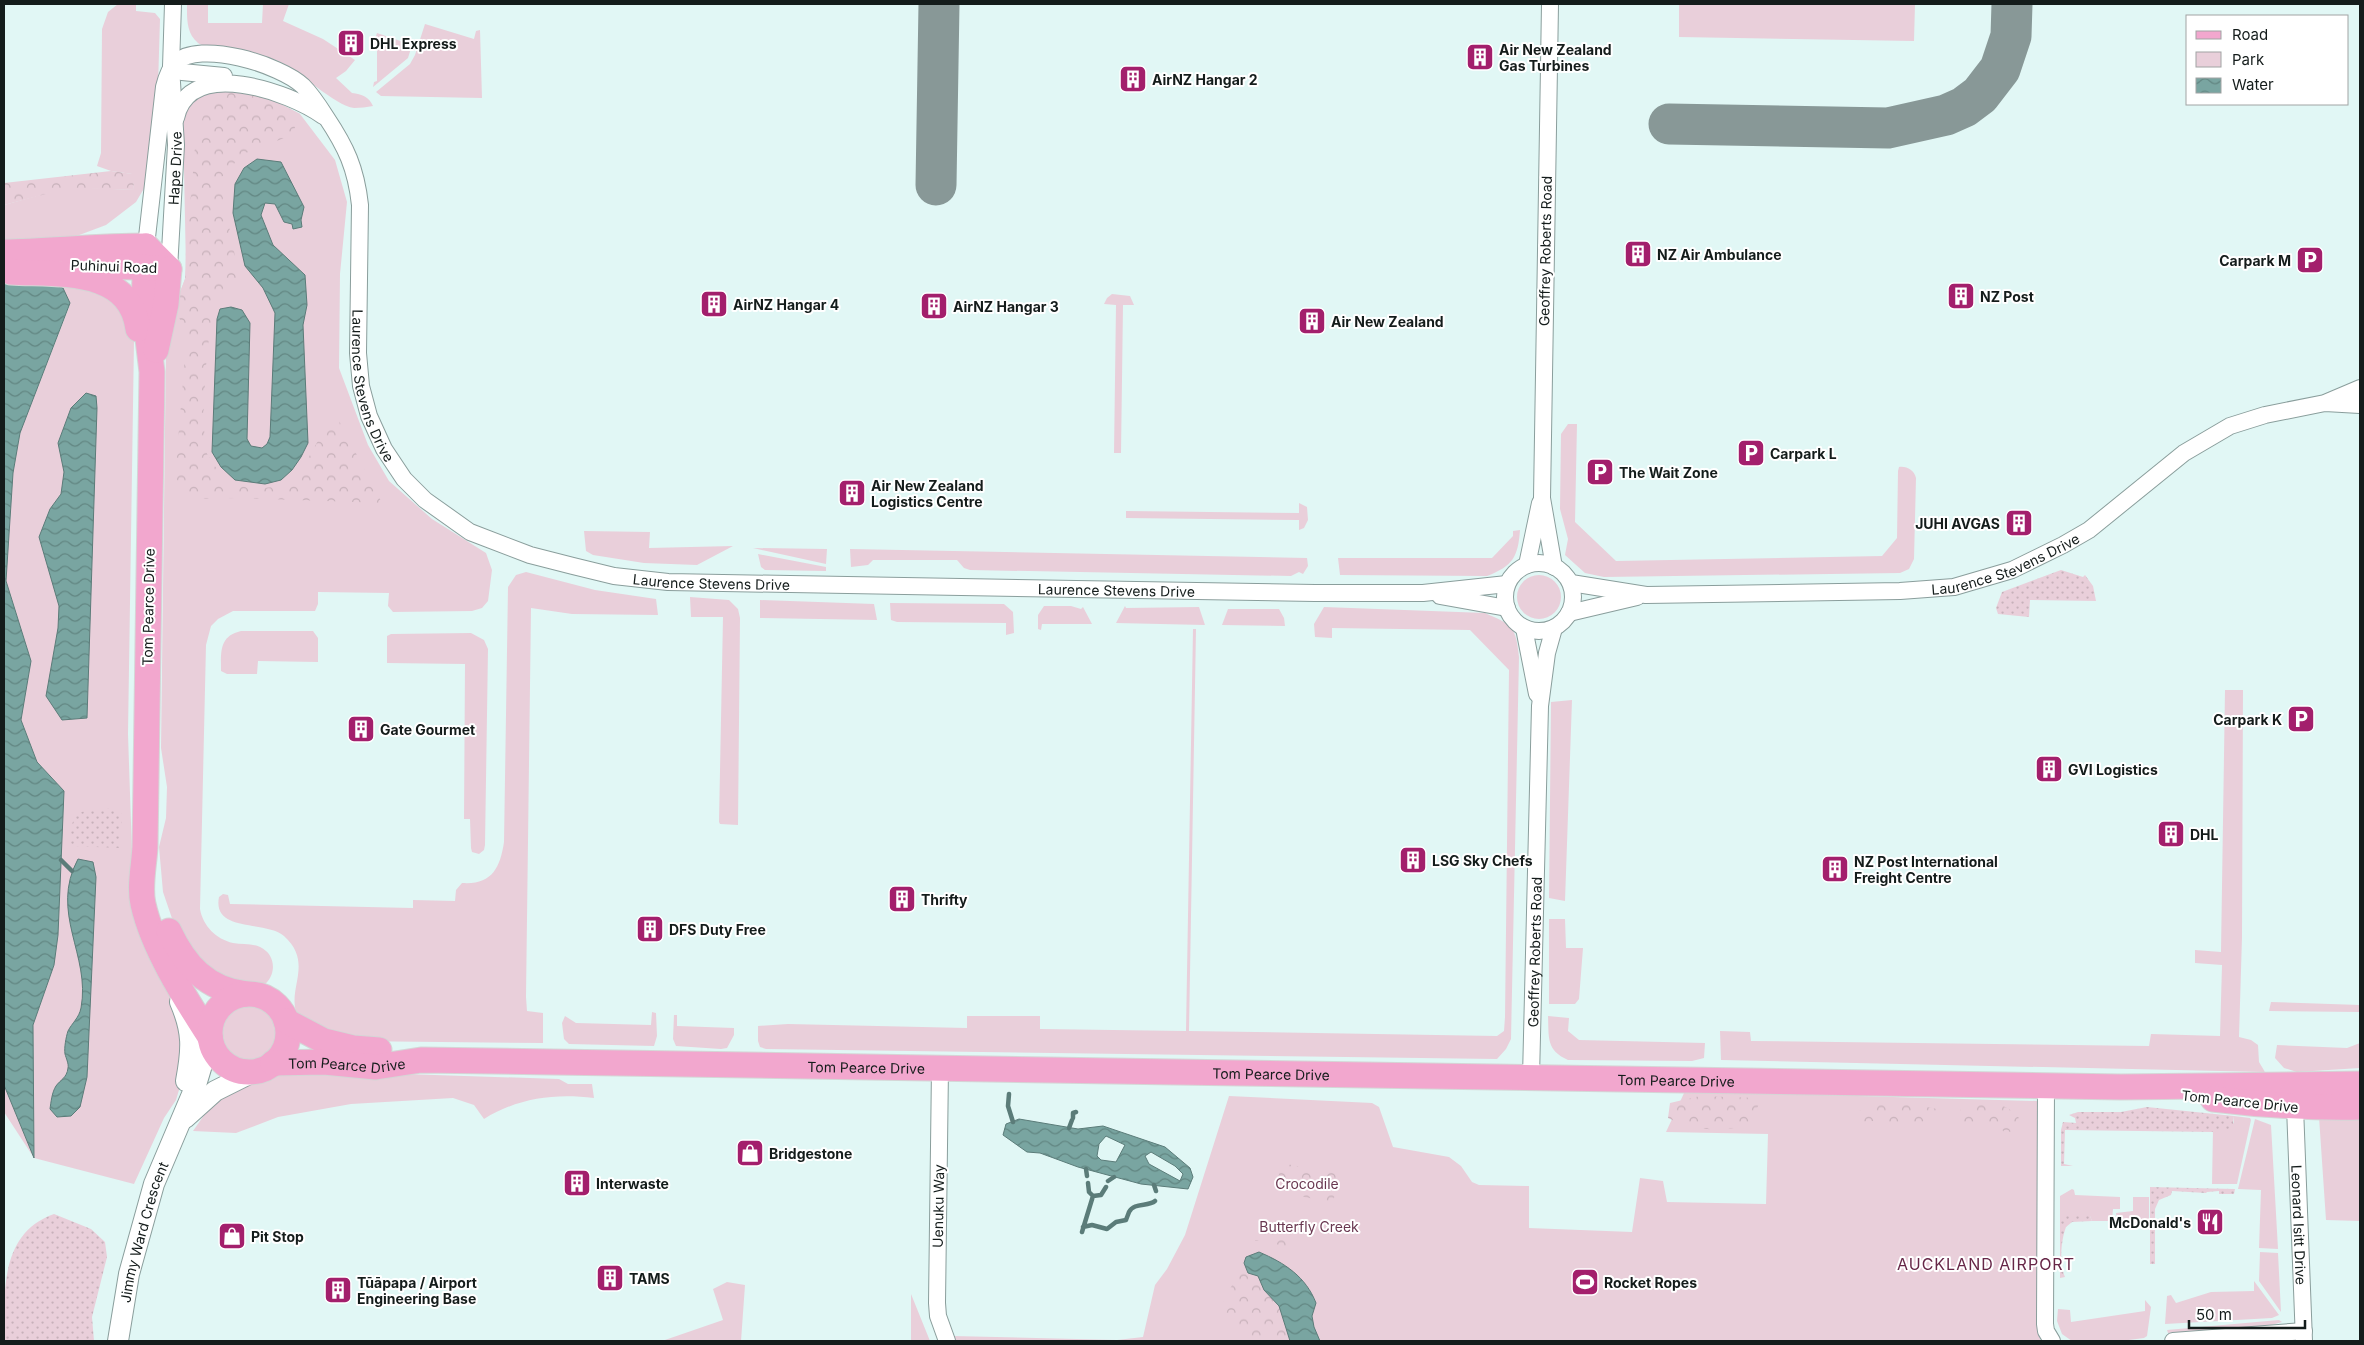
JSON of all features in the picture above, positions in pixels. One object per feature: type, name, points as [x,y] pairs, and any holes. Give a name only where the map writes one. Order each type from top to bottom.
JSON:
[{"type":"main road","name":"Puhinui Road","points":[[4,252],[50,251],[78,247],[154,260]]},
{"type":"main road","name":"Puhinui Road","points":[[4,261],[154,260]]},
{"type":"main road","name":"Tom Pearce Drive","points":[[154,260],[166,304],[152,366],[145,847],[142,893],[151,933],[194,1012],[210,1037]]},
{"type":"main road","points":[[4,269],[11,272],[69,276],[100,281],[110,285],[132,305],[140,340],[152,366]]},
{"type":"main road","name":"Tom Pearce Drive","points":[[145,847],[164,918],[185,959],[193,970],[210,983],[232,992],[246,994]]},
{"type":"main road","points":[[246,994],[258,995],[269,1000],[279,1008],[286,1020],[287,1040],[282,1053],[264,1067],[243,1071],[231,1068],[221,1060],[214,1050],[210,1037],[210,1024],[215,1013],[223,1004],[234,997],[246,994]]},
{"type":"main road","name":"Tom Pearce Drive","points":[[286,1020],[310,1034],[337,1045],[377,1049],[421,1060]]},
{"type":"main road","name":"Tom Pearce Drive","points":[[264,1067],[324,1062],[376,1067],[421,1060],[1531,1076],[2121,1087],[2360,1084]]},
{"type":"main road","name":"Tom Pearce Drive","points":[[2121,1087],[2256,1105],[2360,1107]]},
{"type":"street","name":"Hape Drive","points":[[154,260],[176,122],[171,67],[173,4]]},
{"type":"street","name":"Geoffrey Roberts Road","points":[[1550,4],[1542,498],[1554,567]]},
{"type":"street","points":[[173,24],[177,37],[185,47],[203,54]]},
{"type":"street","name":"Laurence Stevens Drive","points":[[171,67],[187,56],[203,54],[249,60],[284,73],[304,87],[329,120],[348,151],[358,184],[360,204],[358,353],[361,386],[369,416],[384,449],[404,478],[425,500],[470,532],[530,555],[573,566],[614,576],[668,582],[1315,593],[1423,593],[1507,584]]},
{"type":"street","name":"Hape Drive","points":[[154,260],[164,87],[171,67]]},
{"type":"street","name":"Laurence Stevens Drive","points":[[171,67],[182,72],[230,76],[261,90]]},
{"type":"street","name":"Laurence Stevens Drive","points":[[176,122],[184,101],[194,91],[207,84],[230,84],[290,98],[329,120]]},
{"type":"street","name":"Laurence Stevens Drive","points":[[1571,583],[1646,595],[1900,591],[1954,587],[2012,570],[2069,542],[2089,530],[2126,502],[2184,453],[2230,426],[2265,415],[2325,403],[2360,388]]},
{"type":"street","name":"Laurence Stevens Drive","points":[[2325,403],[2360,405]]},
{"type":"street","name":"Geoffrey Roberts Road","points":[[1527,565],[1542,498]]},
{"type":"street","points":[[1546,563],[1554,567],[1571,583],[1574,596],[1570,613],[1554,628],[1540,631],[1524,628],[1507,608],[1505,595],[1507,584],[1520,569],[1527,565],[1546,563]]},
{"type":"street","name":"Laurence Stevens Drive","points":[[1423,593],[1507,608]]},
{"type":"street","name":"Laurence Stevens Drive","points":[[1570,613],[1646,595]]},
{"type":"street","name":"Geoffrey Roberts Road","points":[[1524,628],[1540,706]]},
{"type":"street","name":"Geoffrey Roberts Road","points":[[1531,1076],[1540,706],[1547,652],[1554,628]]},
{"type":"street","points":[[151,933],[165,970],[187,1018],[191,1037],[180,1125]]},
{"type":"street","name":"Jimmy Ward Crescent","points":[[118,1341],[129,1274],[154,1184],[196,1085],[210,1037]]},
{"type":"street","name":"Jimmy Ward Crescent","points":[[180,1125],[215,1091],[264,1067]]},
{"type":"street","name":"Uenuku Way","points":[[940,1068],[937,1303],[938,1316],[947,1341]]},
{"type":"street","points":[[2046,1086],[2045,1324],[2046,1331],[2052,1341]]},
{"type":"street","name":"Leonard Isitt Drive","points":[[2295,1107],[2304,1336]]},
{"type":"street","points":[[2173,1341],[2304,1336]]},
{"type":"green space","points":[[118,4],[136,4],[136,11],[155,13],[160,19],[156,153],[149,180],[136,202],[106,225],[74,237],[4,240],[4,205],[69,187],[134,190],[132,174],[111,171],[97,166],[101,153],[102,29],[108,12]]},
{"type":"green space","points":[[187,4],[208,4],[208,23],[262,23],[263,4],[289,4],[283,21],[323,39],[355,60],[346,71],[336,78],[352,93],[367,98],[373,106],[354,108],[346,106],[276,60],[211,48],[198,43],[189,30]]},
{"type":"green space","points":[[1679,4],[1915,4],[1914,41],[1679,37]]},
{"type":"green space","points":[[425,24],[474,39],[476,31],[480,30],[482,98],[381,96],[376,92],[410,64],[415,55]]},
{"type":"green space","points":[[377,33],[412,45],[408,58],[373,87],[374,82],[377,81],[377,49],[372,48]]},
{"type":"green space","points":[[221,89],[269,98],[300,114],[292,135],[243,154],[219,180],[234,250],[237,277],[212,310],[203,421],[207,454],[224,480],[251,489],[285,486],[305,464],[324,430],[336,415],[382,503],[238,498],[187,499],[175,476],[187,333],[174,308],[185,279],[187,220],[192,190],[194,153],[203,116]]},
{"type":"green space","points":[[203,91],[269,98],[300,114],[335,160],[347,202],[340,274],[339,368],[368,445],[389,481],[432,519],[486,553],[492,570],[488,601],[482,608],[472,611],[393,612],[388,606],[389,593],[318,592],[318,604],[315,611],[233,611],[218,619],[211,626],[206,645],[200,909],[207,926],[216,935],[233,943],[258,946],[270,956],[273,967],[270,979],[261,987],[254,988],[224,984],[176,930],[163,892],[159,847],[166,818],[167,787],[161,748],[166,350],[170,318],[185,279],[186,269],[183,119],[191,102]]},
{"type":"green space","points":[[111,171],[133,174],[134,190],[69,188],[4,205],[4,183]]},
{"type":"green space","points":[[41,281],[87,285],[119,304],[134,340],[128,734],[133,883],[176,998],[184,1073],[176,1100],[164,1118],[134,1184],[34,1158],[4,1112],[4,1085],[34,1156],[33,1025],[54,965],[58,935],[64,791],[37,762],[21,720],[31,661],[6,581],[13,473],[20,433],[69,307]]},
{"type":"green space","points":[[1112,294],[1130,296],[1134,305],[1123,305],[1121,453],[1114,453],[1116,305],[1104,304]]},
{"type":"green space","points":[[1568,424],[1577,424],[1575,522],[1616,561],[1882,556],[1897,538],[1899,467],[1912,471],[1916,478],[1914,559],[1909,569],[1900,573],[1604,577],[1585,573],[1565,555],[1568,539],[1560,509],[1561,434]]},
{"type":"green space","points":[[1299,503],[1307,507],[1308,520],[1304,528],[1299,530],[1299,520],[1126,518],[1126,511],[1299,513]]},
{"type":"green space","points":[[1520,530],[1518,547],[1513,559],[1503,568],[1487,576],[1340,575],[1338,558],[1492,558],[1513,536],[1513,531]]},
{"type":"green space","points":[[584,531],[650,532],[649,548],[733,546],[697,565],[644,563],[593,555],[586,551]]},
{"type":"green space","points":[[753,548],[827,549],[826,564]]},
{"type":"green space","points":[[850,549],[1307,558],[1308,566],[1303,574],[1299,572],[1291,576],[970,570],[964,568],[957,560],[873,560],[868,565],[851,567]]},
{"type":"green space","points":[[758,554],[826,567],[826,571],[765,570],[761,567]]},
{"type":"green space","points":[[2061,570],[2083,577],[2085,575],[2093,586],[2096,601],[2030,600],[2029,617],[1998,614],[1996,608],[2002,592]]},
{"type":"green space","points":[[526,572],[595,590],[656,599],[658,615],[572,614],[531,608],[526,997],[527,1011],[543,1013],[543,1043],[348,1041],[298,1017],[295,997],[299,967],[293,946],[284,936],[276,931],[242,924],[224,916],[219,908],[219,897],[223,894],[228,895],[230,904],[413,908],[413,900],[455,901],[456,890],[462,883],[480,881],[492,873],[500,860],[504,842],[508,587],[516,575]]},
{"type":"green space","points":[[1543,575],[1555,581],[1560,588],[1560,606],[1555,613],[1548,618],[1535,619],[1527,616],[1520,609],[1517,593],[1520,585],[1527,578]]},
{"type":"green space","points":[[690,597],[729,600],[738,609],[740,618],[738,825],[720,824],[719,822],[723,617],[691,617]]},
{"type":"green space","points":[[760,600],[874,604],[877,620],[760,618]]},
{"type":"green space","points":[[890,603],[1004,604],[1013,612],[1014,633],[1006,635],[1006,623],[897,622],[891,620]]},
{"type":"green space","points":[[1044,606],[1071,606],[1081,609],[1083,607],[1092,624],[1042,624],[1041,630],[1038,629],[1038,615]]},
{"type":"green space","points":[[1125,606],[1126,608],[1199,607],[1205,625],[1116,623]]},
{"type":"green space","points":[[1324,607],[1485,613],[1507,624],[1514,633],[1519,657],[1511,1039],[1506,1049],[1497,1059],[766,1049],[760,1047],[758,1026],[788,1024],[967,1028],[967,1016],[1040,1016],[1040,1029],[1186,1031],[1193,629],[1196,629],[1189,1031],[1497,1036],[1504,1031],[1509,670],[1470,630],[1332,628],[1332,638],[1315,637],[1314,624]]},
{"type":"green space","points":[[1228,609],[1279,609],[1284,618],[1285,626],[1222,625]]},
{"type":"green space","points":[[241,631],[313,631],[318,638],[318,662],[258,661],[257,674],[227,674],[221,671],[223,646],[229,637]]},
{"type":"green space","points":[[471,633],[484,640],[488,649],[485,845],[484,850],[479,854],[472,852],[470,819],[464,819],[465,664],[387,663],[387,636],[391,634]]},
{"type":"green space","points":[[2225,690],[2243,690],[2242,937],[2239,1037],[2251,1040],[2258,1045],[2259,1062],[2265,1072],[1721,1060],[1720,1031],[1750,1032],[1751,1041],[2149,1046],[2151,1034],[2220,1036],[2222,965],[2195,963],[2195,950],[2221,952]]},
{"type":"green space","points":[[1572,700],[1565,901],[1549,898],[1551,702]]},
{"type":"green space","points":[[113,807],[122,814],[120,848],[71,846],[73,823],[78,814],[83,811]]},
{"type":"green space","points":[[1549,919],[1565,919],[1566,948],[1583,948],[1579,999],[1575,1004],[1549,1004]]},
{"type":"green space","points":[[2271,1002],[2360,1005],[2360,1012],[2269,1011]]},
{"type":"green space","points":[[249,1006],[260,1008],[269,1014],[275,1023],[277,1034],[275,1045],[269,1054],[260,1060],[249,1062],[238,1060],[229,1054],[223,1045],[221,1034],[223,1023],[229,1014],[238,1008]]},
{"type":"green space","points":[[652,1012],[656,1013],[657,1036],[654,1046],[569,1044],[564,1039],[562,1023],[565,1016],[576,1023],[651,1025]]},
{"type":"green space","points":[[674,1015],[677,1015],[677,1026],[734,1028],[734,1035],[727,1048],[676,1046],[673,1039]]},
{"type":"green space","points":[[1548,1016],[1569,1018],[1568,1031],[1579,1040],[1705,1043],[1704,1058],[1692,1061],[1568,1060],[1552,1047],[1549,1037]]},
{"type":"green space","points":[[2360,1043],[2360,1068],[2297,1072],[2284,1068],[2275,1058],[2277,1045],[2347,1048]]},
{"type":"green space","points":[[283,1070],[559,1079],[568,1084],[592,1084],[594,1098],[565,1096],[537,1099],[510,1106],[484,1119],[474,1105],[453,1098],[351,1104],[278,1117],[236,1133],[193,1131],[214,1101],[246,1083]]},
{"type":"green space","name":"Butterfly Creek","points":[[1685,1091],[2037,1101],[2040,1341],[957,1341],[952,1336],[1117,1340],[1143,1337],[1155,1285],[1167,1269],[1185,1235],[1229,1096],[1372,1103],[1379,1107],[1393,1147],[1449,1157],[1461,1166],[1472,1182],[1479,1185],[1529,1186],[1529,1228],[1632,1232],[1640,1178],[1663,1181],[1667,1202],[1766,1204],[1768,1134],[1666,1132]]},
{"type":"green space","points":[[1700,1096],[1757,1098],[1759,1104],[1749,1125],[1729,1129],[1698,1128],[1668,1118],[1670,1103]]},
{"type":"green space","points":[[1882,1102],[1912,1104],[1937,1109],[1941,1115],[1899,1130],[1874,1121],[1859,1122],[1854,1114],[1868,1106]]},
{"type":"green space","points":[[1975,1102],[2004,1106],[2009,1109],[2019,1118],[2016,1130],[2005,1133],[1994,1121],[1980,1127],[1975,1127],[1956,1120],[1962,1107]]},
{"type":"green space","points":[[2147,1107],[2234,1116],[2233,1125],[2229,1129],[2213,1129],[2213,1132],[2065,1130],[2064,1164],[2073,1166],[2061,1166],[2061,1130],[2063,1122],[2076,1123],[2075,1118],[2069,1115],[2078,1112],[2121,1112]]},
{"type":"green space","points":[[2234,1116],[2250,1118],[2251,1120],[2237,1184],[2212,1184],[2213,1129],[2234,1123]]},
{"type":"green space","points":[[2319,1117],[2360,1117],[2360,1221],[2326,1220]]},
{"type":"green space","points":[[2255,1119],[2271,1125],[2278,1249],[2259,1248],[2261,1190],[2238,1189]]},
{"type":"green space","name":"Crocodile","points":[[1281,1163],[1339,1174],[1333,1203],[1276,1191]]},
{"type":"green space","points":[[2150,1187],[2235,1189],[2234,1194],[2219,1194],[2219,1191],[2206,1193],[2172,1191],[2171,1195],[2159,1200],[2155,1209],[2155,1264],[2150,1264]]},
{"type":"green space","points":[[2072,1189],[2075,1195],[2120,1197],[2120,1209],[2113,1209],[2112,1221],[2092,1221],[2090,1216],[2060,1216],[2060,1196]]},
{"type":"green space","points":[[2133,1197],[2149,1197],[2149,1230],[2140,1223],[2117,1223],[2116,1213],[2133,1211]]},
{"type":"green space","points":[[54,1214],[91,1229],[105,1242],[107,1257],[92,1317],[94,1341],[4,1341],[6,1284],[14,1250],[23,1235],[36,1223]]},
{"type":"green space","points":[[2060,1216],[2090,1216],[2092,1221],[2072,1222],[2066,1227],[2061,1252],[2065,1277],[2060,1278]]},
{"type":"green space","points":[[1261,1220],[1294,1227],[1296,1233],[1291,1246],[1287,1248],[1268,1241],[1255,1241],[1256,1223]]},
{"type":"green space","points":[[2260,1252],[2278,1253],[2281,1312],[2259,1281]]},
{"type":"green space","points":[[1244,1263],[1248,1273],[1258,1276],[1264,1290],[1279,1306],[1290,1341],[1254,1341],[1230,1323],[1220,1311]]},
{"type":"green space","points":[[2254,1281],[2279,1315],[2272,1318],[2165,1324],[2167,1296],[2171,1295],[2176,1303],[2211,1292],[2254,1291]]},
{"type":"green space","points":[[727,1282],[745,1285],[741,1341],[662,1341],[723,1320],[713,1289]]},
{"type":"green space","points":[[911,1294],[930,1341],[911,1341]]},
{"type":"green space","points":[[2145,1300],[2151,1307],[2147,1336],[2144,1338],[2121,1341],[2072,1341],[2062,1334],[2057,1321],[2058,1309],[2070,1310],[2071,1322],[2145,1311]]},
{"type":"green space","points":[[2279,1320],[2282,1322],[2268,1326],[2168,1333],[2167,1330]]},
{"type":"water","points":[[257,159],[281,162],[304,207],[301,220],[302,227],[293,229],[292,224],[284,222],[275,204],[265,203],[261,215],[273,245],[305,275],[307,305],[303,325],[308,443],[292,470],[281,480],[265,484],[235,480],[221,467],[212,452],[217,319],[220,309],[231,307],[242,310],[250,323],[247,439],[251,446],[262,448],[267,444],[270,437],[275,313],[263,288],[245,266],[233,213],[235,184],[244,168]]},
{"type":"water","points":[[4,281],[41,281],[63,288],[70,303],[20,433],[13,473],[6,581],[31,661],[21,720],[37,762],[64,791],[58,935],[54,965],[33,1025],[34,1158],[4,1085]]},
{"type":"water","points":[[86,393],[96,396],[97,408],[87,718],[62,720],[46,696],[58,628],[59,606],[39,537],[50,509],[61,494],[64,472],[58,443],[71,408]]},
{"type":"water","points":[[78,859],[93,862],[96,877],[87,1077],[80,1107],[71,1116],[57,1117],[50,1109],[52,1097],[56,1086],[65,1077],[67,1071],[65,1046],[68,1031],[79,1015],[83,989],[81,970],[69,916],[68,898],[70,879]]},
{"type":"water","points":[[1019,1119],[1078,1129],[1103,1126],[1165,1147],[1190,1168],[1193,1177],[1188,1189],[1141,1184],[1078,1167],[1040,1153],[1027,1152],[1003,1135],[1006,1124]],"holes":[[[1106,1136],[1125,1145],[1116,1162],[1101,1160],[1097,1156],[1099,1144]],[[1151,1152],[1175,1166],[1183,1174],[1180,1181],[1149,1164],[1145,1156]]]},
{"type":"water","points":[[1259,1252],[1286,1266],[1307,1286],[1316,1303],[1312,1316],[1320,1341],[1290,1341],[1279,1306],[1264,1290],[1258,1276],[1248,1273],[1244,1263],[1246,1257]]},
{"type":"waterway","points":[[61,860],[72,871]]},
{"type":"waterway","points":[[1009,1094],[1008,1106],[1013,1122]]},
{"type":"waterway","points":[[1073,1118],[1073,1113],[1076,1112]]},
{"type":"waterway","points":[[1069,1128],[1072,1120]]},
{"type":"waterway","points":[[1086,1169],[1087,1176]]},
{"type":"waterway","points":[[1108,1181],[1114,1177]]},
{"type":"waterway","points":[[1082,1232],[1093,1196],[1089,1192],[1088,1183]]},
{"type":"waterway","points":[[1154,1185],[1156,1191]]},
{"type":"waterway","points":[[1093,1196],[1101,1195],[1106,1187]]},
{"type":"waterway","points":[[1083,1227],[1092,1225],[1107,1229],[1116,1222],[1126,1220],[1129,1212],[1134,1207],[1155,1201]]},
{"type":"taxiway","points":[[936,185],[939,4]]},
{"type":"taxiway","points":[[1669,124],[1888,128],[1946,115],[1964,107],[1980,95],[2000,69],[2011,36],[2012,4]]},
{"type":"place","name":"DHL Express","points":[[351,43]]},
{"type":"place","name":"Air New Zealand Gas Turbines","points":[[1480,57]]},
{"type":"place","name":"AirNZ Hangar 2","points":[[1133,79]]},
{"type":"place","name":"NZ Air Ambulance","points":[[1638,254]]},
{"type":"place","name":"Carpark M","points":[[2310,260]]},
{"type":"place","name":"NZ Post","points":[[1961,296]]},
{"type":"place","name":"AirNZ Hangar 4","points":[[714,304]]},
{"type":"place","name":"AirNZ Hangar 3","points":[[934,306]]},
{"type":"place","name":"Air New Zealand","points":[[1312,321]]},
{"type":"place","name":"Carpark L","points":[[1751,453]]},
{"type":"place","name":"The Wait Zone","points":[[1600,472]]},
{"type":"place","name":"Air New Zealand Logistics Centre","points":[[852,493]]},
{"type":"place","name":"JUHI AVGAS","points":[[2019,523]]},
{"type":"place","name":"Carpark K","points":[[2301,719]]},
{"type":"place","name":"Gate Gourmet","points":[[361,729]]},
{"type":"place","name":"GVI Logistics","points":[[2049,769]]},
{"type":"place","name":"DHL","points":[[2171,834]]},
{"type":"place","name":"LSG Sky Chefs","points":[[1413,860]]},
{"type":"place","name":"NZ Post International Freight Centre","points":[[1835,869]]},
{"type":"place","name":"Thrifty","points":[[902,899]]},
{"type":"place","name":"DFS Duty Free","points":[[650,929]]},
{"type":"place","name":"Bridgestone","points":[[750,1153]]},
{"type":"place","name":"Interwaste","points":[[577,1183]]},
{"type":"place","name":"McDonald's","points":[[2210,1222]]},
{"type":"place","name":"Pit Stop","points":[[232,1236]]},
{"type":"place","name":"TAMS","points":[[610,1278]]},
{"type":"place","name":"Rocket Ropes","points":[[1585,1282]]},
{"type":"place","name":"Tūāpapa / Airport Engineering Base","points":[[338,1290]]},
{"type":"district","name":"AUCKLAND AIRPORT","points":[[1986,1264]]}]
